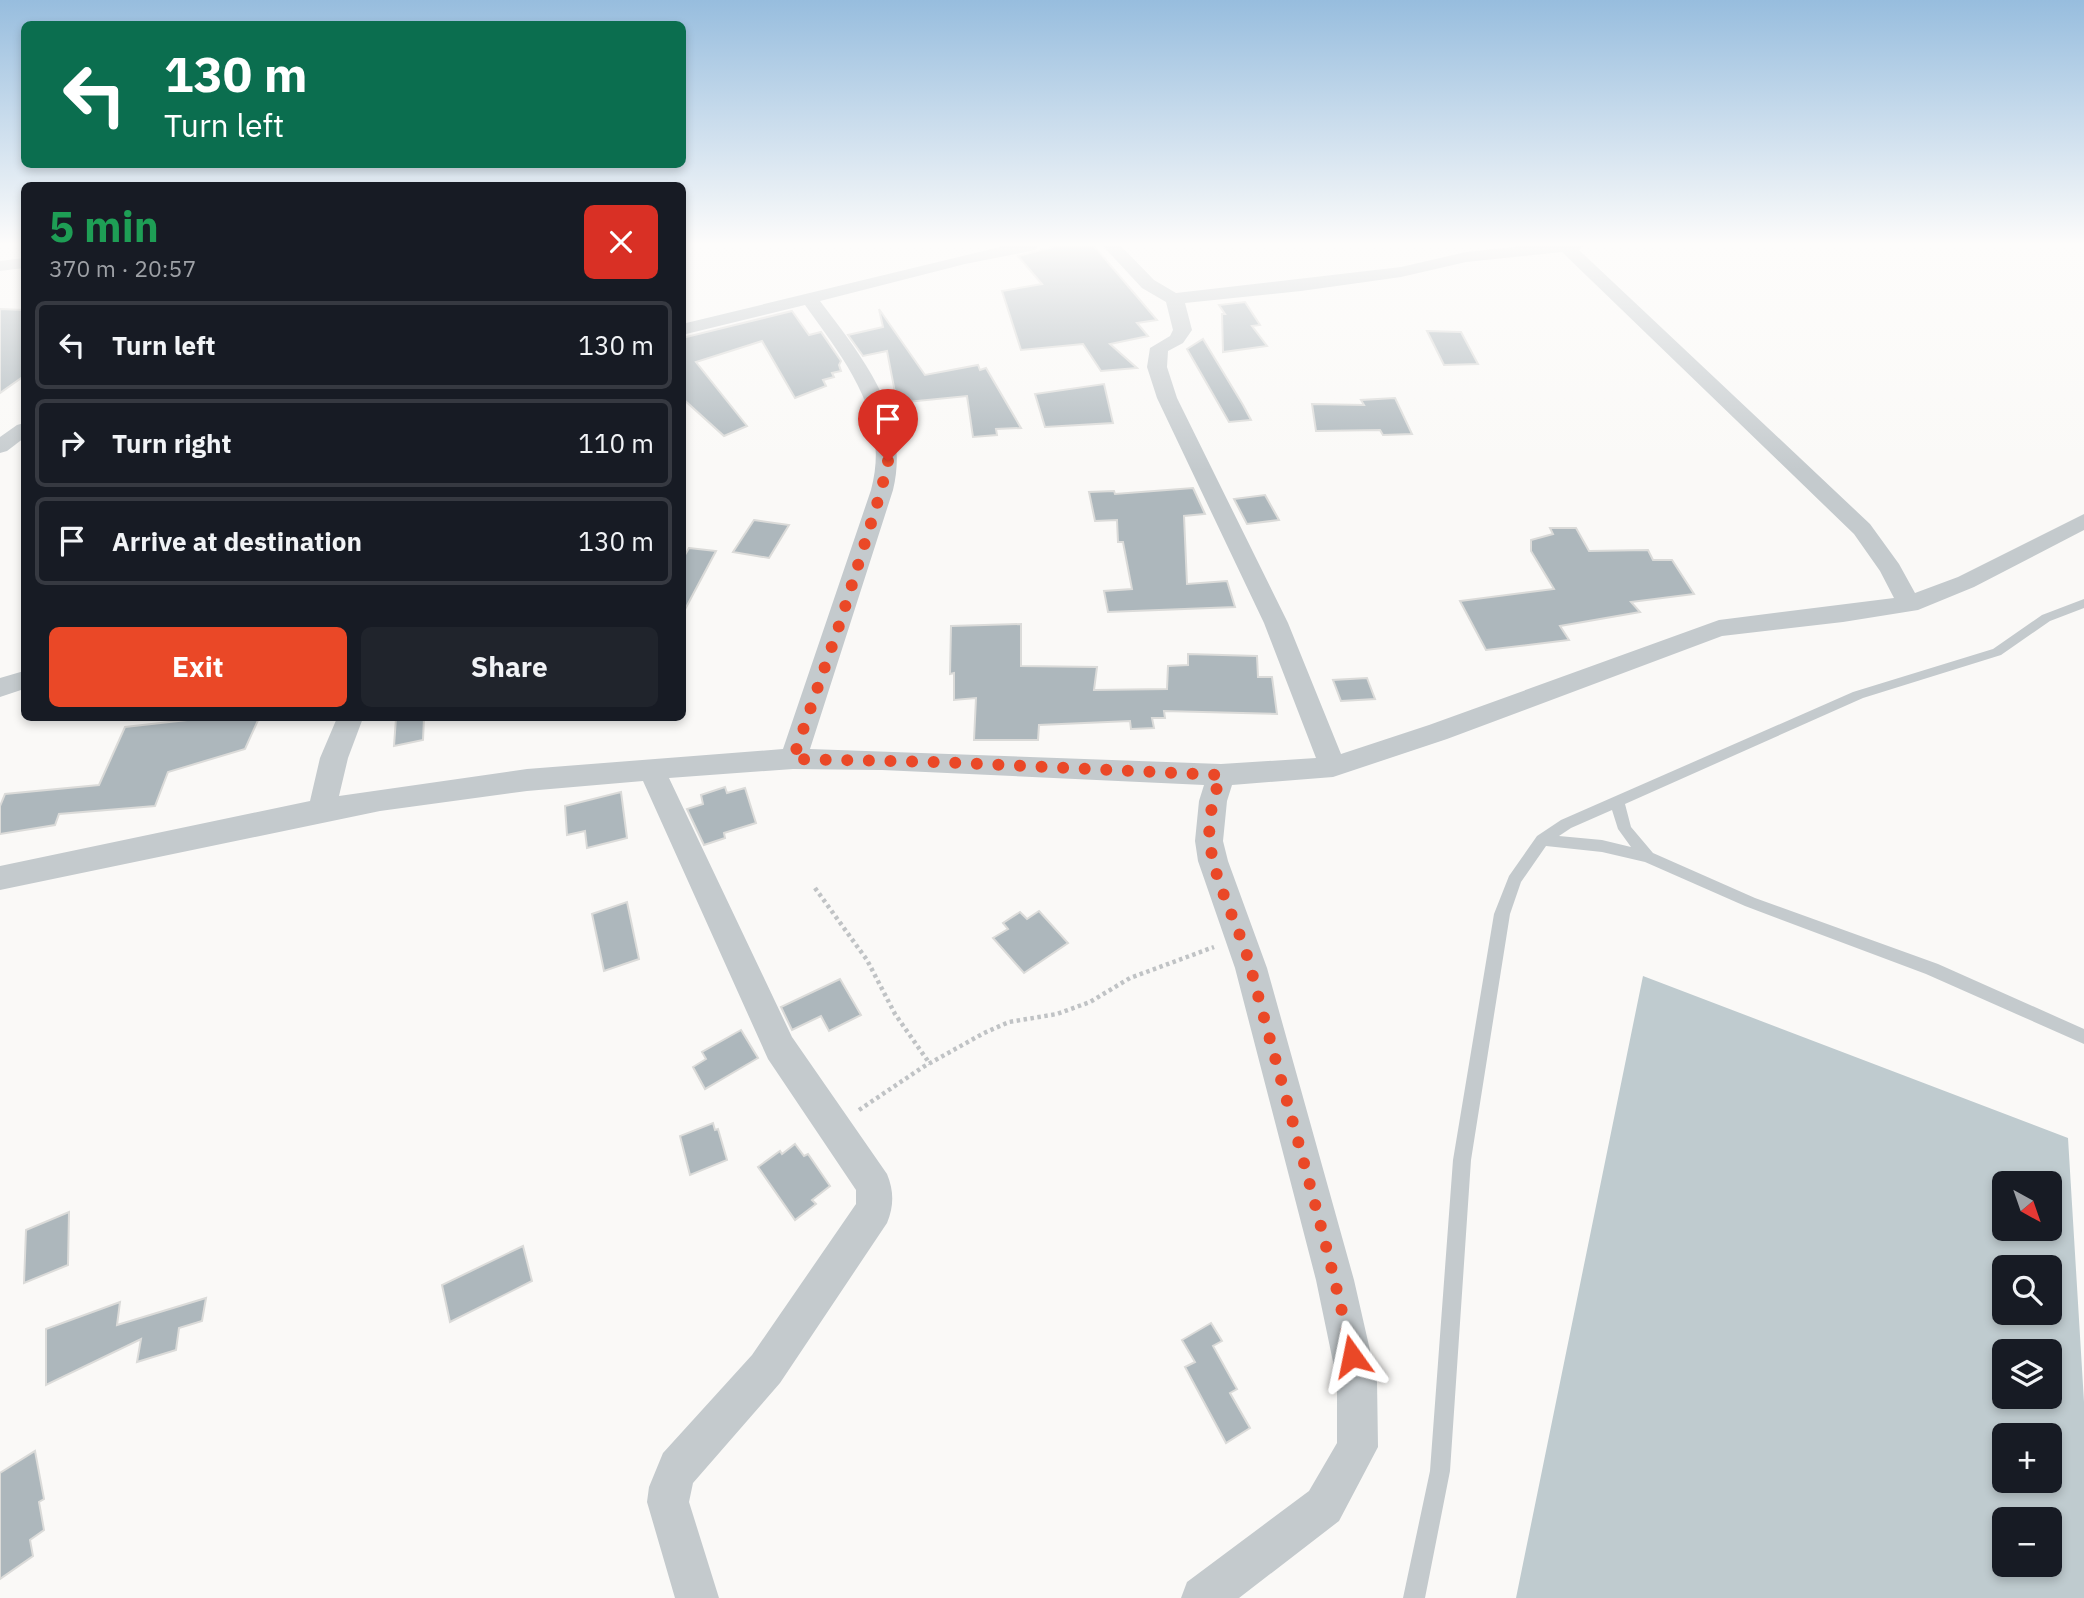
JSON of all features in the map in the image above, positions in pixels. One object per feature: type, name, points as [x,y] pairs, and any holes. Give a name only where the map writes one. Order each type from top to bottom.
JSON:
[{"type":"street","points":[[686,329],[716,321]]},
{"type":"street","points":[[793,759],[841,620],[888,461],[888,439],[878,406],[850,355],[825,321]]},
{"type":"street","points":[[1182,321],[1184,326],[1176,342],[1159,348],[1157,367],[1167,398],[1276,623],[1334,767]]},
{"type":"street","points":[[1646,321],[1862,529],[1891,569],[1909,604]]},
{"type":"street","points":[[1,446],[21,431]]},
{"type":"street","points":[[1,446],[21,441]]},
{"type":"street","points":[[0,877],[322,810],[527,780],[793,759],[937,762],[1221,775],[1334,767],[1450,728],[1719,628],[1909,604],[1966,582],[2084,521]]},
{"type":"street","points":[[0,688],[21,681]]},
{"type":"street","points":[[322,810],[334,758],[349,721]]},
{"type":"street","points":[[652,771],[780,1048],[874,1187],[874,1210],[766,1369],[678,1468],[670,1487],[668,1502],[697,1598]]},
{"type":"street","points":[[1203,1598],[1324,1506],[1357,1447],[1357,1381],[1335,1280],[1287,1096],[1241,937],[1213,861],[1209,841],[1213,801],[1221,775]]},
{"type":"lane","points":[[1414,1598],[1440,1471],[1462,1160],[1502,914],[1514,880],[1542,840],[1566,824],[1858,695],[1997,652],[2046,618],[2084,603]]},
{"type":"lane","points":[[1618,802],[1625,829],[1648,857]]},
{"type":"lane","points":[[1542,840],[1602,846],[1648,857],[1750,902],[1932,969],[2084,1037]]},
{"type":"path","points":[[815,888],[867,960],[894,1014],[930,1064]]},
{"type":"path","points":[[833,1127],[930,1064],[1009,1022],[1057,1014],[1090,1002],[1130,978],[1241,937]]},
{"type":"shaded area","points":[[1643,976],[2068,1138],[2084,1402],[2084,1598],[1516,1598]]},
{"type":"building","points":[[0,321],[21,321],[21,378],[0,393]]},
{"type":"building","points":[[753,321],[799,321],[809,335],[821,332],[841,361],[841,371],[832,373],[834,377],[823,380],[826,386],[795,398],[762,341],[696,362],[747,426],[724,436],[686,402],[686,337]]},
{"type":"building","points":[[882,321],[887,321],[925,375],[978,365],[980,370],[986,368],[1021,428],[996,429],[997,435],[973,437],[967,396],[897,403],[887,351],[863,356],[848,335],[883,327]]},
{"type":"building","points":[[1012,321],[1153,321],[1137,323],[1148,336],[1110,344],[1137,368],[1101,371],[1083,344],[1021,350]]},
{"type":"building","points":[[1222,321],[1257,321],[1260,325],[1252,326],[1267,346],[1223,352]]},
{"type":"building","points":[[1427,331],[1461,332],[1478,364],[1444,365]]},
{"type":"building","points":[[1203,339],[1251,420],[1229,422],[1187,349]]},
{"type":"building","points":[[1104,384],[1113,423],[1045,427],[1035,394]]},
{"type":"building","points":[[1395,398],[1412,434],[1383,435],[1380,430],[1316,431],[1312,404],[1364,405],[1361,400]]},
{"type":"building","points":[[1193,488],[1205,514],[1184,516],[1187,584],[1227,581],[1235,607],[1108,612],[1104,591],[1132,589],[1123,542],[1118,542],[1117,520],[1095,521],[1089,492],[1114,491],[1115,494]]},
{"type":"building","points":[[1265,495],[1279,520],[1247,524],[1234,499]]},
{"type":"building","points":[[754,520],[789,525],[769,558],[733,552]]},
{"type":"building","points":[[1550,528],[1576,528],[1589,551],[1648,550],[1653,560],[1672,560],[1694,594],[1631,602],[1640,612],[1560,626],[1569,640],[1486,650],[1460,601],[1554,589],[1531,551],[1531,540],[1553,534]]},
{"type":"building","points":[[689,548],[716,551],[686,607],[686,553]]},
{"type":"building","points":[[1021,624],[1021,666],[1097,667],[1094,690],[1167,689],[1168,666],[1188,665],[1188,654],[1257,656],[1258,677],[1272,677],[1277,714],[1164,711],[1165,718],[1152,718],[1154,728],[1131,729],[1130,721],[1039,725],[1038,740],[974,740],[976,698],[954,700],[954,673],[950,674],[951,626]]},
{"type":"building","points":[[1367,678],[1375,699],[1341,701],[1333,680]]},
{"type":"building","points":[[178,721],[258,721],[245,749],[168,772],[155,806],[59,814],[55,825],[0,834],[0,806],[5,794],[99,785],[125,727]]},
{"type":"building","points":[[396,721],[424,721],[423,740],[394,746]]},
{"type":"building","points":[[725,787],[727,793],[745,788],[756,823],[724,833],[725,838],[704,845],[687,809],[703,804],[701,795]]},
{"type":"building","points":[[621,792],[627,838],[587,848],[585,831],[567,835],[565,806]]},
{"type":"building","points":[[627,902],[639,959],[604,971],[592,914]]},
{"type":"building","points":[[1039,911],[1068,943],[1024,973],[993,938],[1008,929],[1003,923],[1020,912],[1027,919]]},
{"type":"building","points":[[840,979],[861,1015],[829,1031],[821,1016],[792,1030],[781,1007]]},
{"type":"building","points":[[741,1030],[758,1058],[705,1089],[693,1067],[706,1059],[702,1052]]},
{"type":"building","points":[[713,1123],[715,1130],[718,1129],[727,1160],[690,1175],[680,1136]]},
{"type":"building","points":[[795,1144],[804,1156],[808,1154],[830,1186],[812,1200],[816,1204],[795,1220],[758,1167]]},
{"type":"building","points":[[69,1212],[68,1265],[24,1283],[26,1230]]},
{"type":"building","points":[[523,1246],[532,1281],[450,1322],[442,1285]]},
{"type":"building","points":[[206,1298],[202,1321],[179,1328],[176,1350],[137,1362],[141,1339],[46,1385],[46,1329],[120,1302],[117,1325]]},
{"type":"building","points":[[1211,1323],[1222,1341],[1213,1346],[1237,1389],[1230,1393],[1250,1428],[1226,1443],[1185,1367],[1195,1362],[1182,1340]]},
{"type":"building","points":[[35,1451],[44,1499],[39,1502],[44,1530],[30,1540],[33,1556],[0,1579],[0,1473]]},
{"type":"route","points":[[888,461],[841,620],[793,759],[937,762],[1221,775],[1213,801],[1209,841],[1213,861],[1251,968],[1287,1096],[1352,1356]]}]
